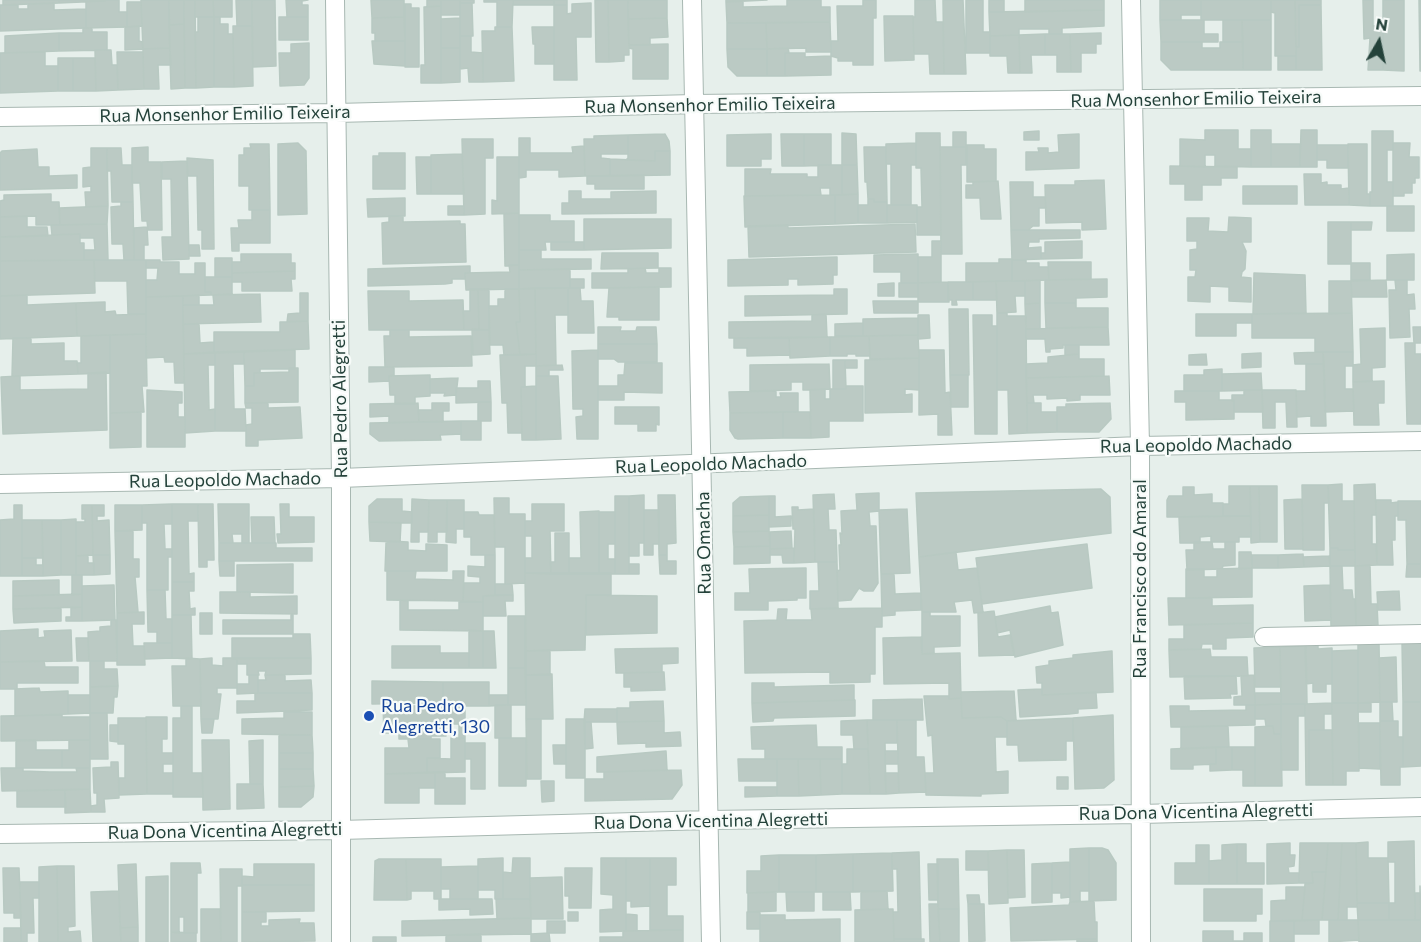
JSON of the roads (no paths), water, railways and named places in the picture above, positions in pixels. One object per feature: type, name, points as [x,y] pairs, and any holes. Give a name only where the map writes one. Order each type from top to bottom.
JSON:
[{"type":"street","name":"Rua Pedro Alegretti","points":[[335,0],[342,478],[341,942]]},
{"type":"street","name":"Rua Omacha","points":[[692,0],[711,942]]},
{"type":"street","name":"Rua Francisco do Amaral","points":[[1131,0],[1140,446],[1141,942]]},
{"type":"street","name":"Rua Monsenhor Emilio Teixeira","points":[[0,117],[336,113],[694,104],[1421,96]]},
{"type":"street","name":"Rua Leopoldo Machado","points":[[0,484],[342,478],[1140,446],[1421,441]]},
{"type":"street","points":[[1263,637],[1421,634]]},
{"type":"street","name":"Rua Dona Vicentina Alegretti","points":[[0,834],[340,830],[708,820],[1140,814],[1421,807]]},
{"type":"place","name":"Rua Pedro Alegretti, 130","points":[[369,716]]}]
